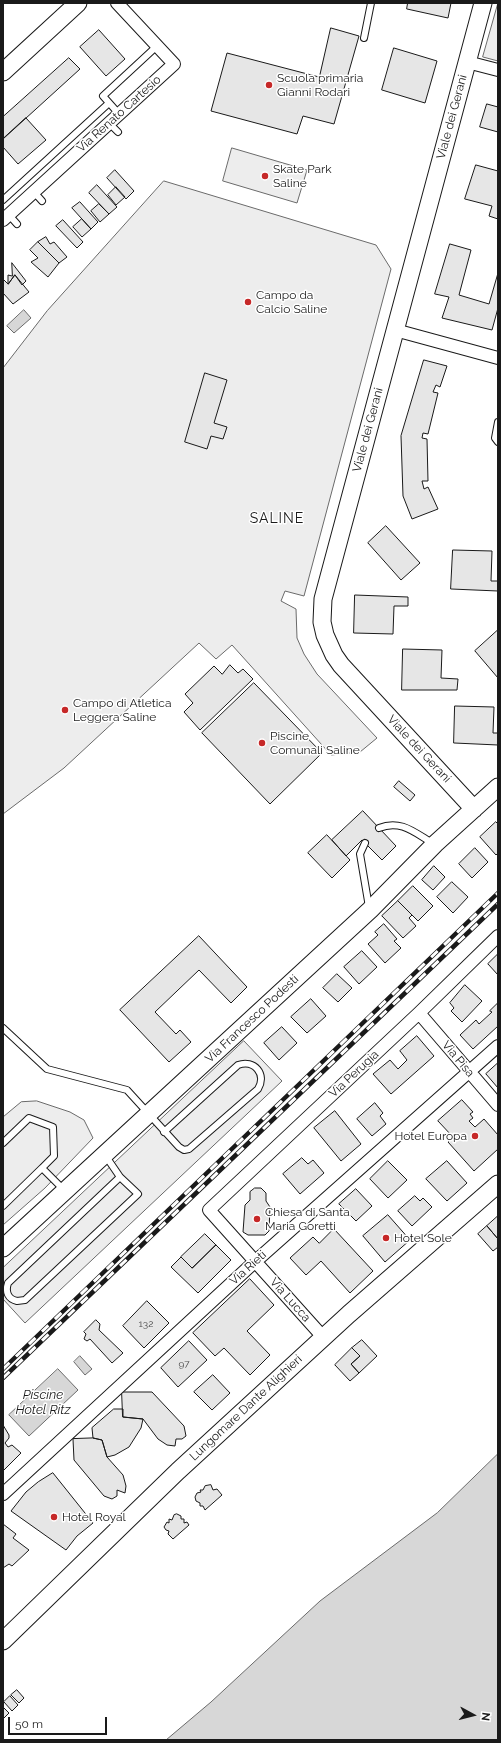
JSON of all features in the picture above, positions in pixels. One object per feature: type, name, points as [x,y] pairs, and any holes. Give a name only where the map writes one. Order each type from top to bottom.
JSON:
[{"type":"street","points":[[3,72],[78,3]]},
{"type":"street","name":"Via Renato Cartesio","points":[[9,220],[113,127],[119,114],[174,64],[117,3]]},
{"type":"street","name":"Viale dei Gerani","points":[[474,809],[342,665],[329,646],[322,622],[324,594],[483,3]]},
{"type":"street","points":[[467,62],[498,70]]},
{"type":"street","points":[[395,330],[498,358]]},
{"type":"street","name":"Via Francesco Podesti","points":[[3,1248],[370,910],[435,844],[498,787]]},
{"type":"street","name":"Via Perugia","points":[[209,1210],[419,1013],[498,936]]},
{"type":"street","name":"Via Pisa","points":[[419,1013],[498,1105]]},
{"type":"street","name":"Via Rieti","points":[[3,1494],[255,1262],[498,1046]]},
{"type":"street","name":"Lungomare Dante Alighieri","points":[[3,1641],[178,1471],[323,1337],[498,1184]]},
{"type":"street","name":"Via Lucca","points":[[209,1210],[323,1337]]},
{"type":"lane","points":[[364,38],[372,3]]},
{"type":"lane","points":[[119,114],[103,96],[157,46]]},
{"type":"lane","points":[[3,200],[109,103]]},
{"type":"lane","points":[[22,182],[36,195]]},
{"type":"lane","points":[[498,422],[495,438],[498,442]]},
{"type":"lane","points":[[379,828],[389,824],[400,825],[435,844]]},
{"type":"lane","points":[[365,843],[360,854],[370,910]]},
{"type":"lane","points":[[3,1028],[48,1069],[127,1090],[164,1132],[184,1150],[189,1149],[258,1089],[261,1080],[260,1072],[253,1065],[243,1063],[238,1065],[164,1132]]},
{"type":"lane","points":[[3,1143],[28,1118],[53,1127],[54,1156],[3,1206]]},
{"type":"lane","points":[[105,1155],[120,1177],[138,1194],[25,1300],[17,1301],[10,1297],[7,1290],[8,1283],[120,1177]]},
{"type":"lane","points":[[42,1168],[65,1192]]},
{"type":"shaded area","points":[[498,3],[498,61],[483,57]]},
{"type":"shaded area","name":"Skate Park Saline","points":[[232,148],[307,170],[297,203],[223,181]]},
{"type":"shaded area","points":[[164,181],[376,245],[391,269],[304,596],[285,591],[281,601],[296,609],[297,638],[304,654],[317,674],[377,738],[360,752],[331,755],[232,645],[216,659],[199,643],[64,768],[3,814],[3,368],[47,311]]},
{"type":"shaded area","points":[[244,1041],[282,1081],[25,1323],[3,1299],[3,1268]]},
{"type":"shaded area","points":[[37,1101],[70,1112],[84,1120],[93,1138],[45,1188],[3,1225],[3,1117],[21,1102]]},
{"type":"water","points":[[24,310],[31,318],[14,333],[7,326]]},
{"type":"water","name":"Piscine Hotel Ritz","points":[[80,1356],[92,1369],[85,1375],[74,1362]]},
{"type":"water","name":"Piscine Hotel Ritz","points":[[58,1369],[78,1390],[29,1436],[9,1415]]},
{"type":"water","points":[[498,1454],[498,1740],[166,1740],[211,1702],[320,1601],[437,1513]]},
{"type":"building","points":[[408,3],[451,3],[448,18],[407,9]]},
{"type":"building","points":[[331,28],[359,36],[334,124],[303,116],[297,134],[211,111],[227,53],[319,77]]},
{"type":"building","points":[[99,30],[125,59],[106,76],[80,47]]},
{"type":"building","points":[[394,48],[437,61],[425,103],[382,90]]},
{"type":"building","points":[[69,58],[80,69],[3,139],[3,117]]},
{"type":"building","points":[[487,104],[498,107],[498,132],[480,127]]},
{"type":"building","points":[[26,118],[46,140],[18,164],[3,147],[3,139]]},
{"type":"building","points":[[476,165],[498,171],[498,219],[489,216],[492,206],[465,199]]},
{"type":"building","points":[[115,170],[134,191],[126,199],[107,178]]},
{"type":"building","points":[[97,185],[117,207],[109,214],[89,193]]},
{"type":"building","points":[[116,187],[125,197],[116,205],[108,195]]},
{"type":"building","points":[[80,202],[98,222],[91,229],[72,208]]},
{"type":"building","points":[[99,204],[109,214],[100,222],[91,211]]},
{"type":"building","points":[[82,219],[91,229],[82,237],[73,227]]},
{"type":"building","points":[[63,220],[83,242],[77,248],[56,226]]},
{"type":"building","points":[[46,237],[50,244],[54,242],[67,257],[59,263],[38,242]]},
{"type":"building","points":[[38,242],[59,263],[48,277],[31,262],[38,258],[30,250]]},
{"type":"building","points":[[450,244],[471,250],[459,295],[489,304],[498,273],[498,308],[492,330],[442,318],[449,297],[435,294]]},
{"type":"building","points":[[12,263],[26,281],[22,285],[15,275],[8,284],[8,275],[12,276]]},
{"type":"building","points":[[15,275],[29,292],[13,304],[3,293],[3,279],[8,284]]},
{"type":"building","points":[[424,360],[447,366],[440,387],[436,385],[433,392],[438,393],[428,434],[423,433],[422,438],[427,439],[428,481],[422,481],[424,489],[428,487],[438,509],[412,519],[403,496],[401,436]]},
{"type":"building","points":[[205,373],[227,380],[214,423],[227,427],[223,439],[211,436],[207,449],[185,442]]},
{"type":"building","points":[[386,526],[420,563],[401,580],[368,543]]},
{"type":"building","points":[[453,550],[492,551],[491,581],[498,581],[498,591],[451,589]]},
{"type":"building","points":[[355,595],[408,597],[408,606],[394,606],[393,634],[354,633]]},
{"type":"building","points":[[498,630],[498,678],[475,651]]},
{"type":"building","points":[[403,649],[442,650],[441,678],[458,679],[457,690],[402,690]]},
{"type":"building","points":[[230,665],[238,673],[243,669],[253,679],[200,730],[184,712],[193,703],[185,694],[214,666],[222,674]]},
{"type":"building","name":"Piscine Comunali Saline","points":[[254,683],[322,753],[270,804],[202,733]]},
{"type":"building","points":[[455,706],[494,707],[493,733],[498,733],[498,745],[454,743]]},
{"type":"building","points":[[399,781],[415,795],[410,801],[394,787]]},
{"type":"building","points":[[363,811],[396,846],[382,860],[362,840],[346,856],[332,840]]},
{"type":"building","points":[[496,822],[498,824],[498,853],[496,855],[480,837]]},
{"type":"building","points":[[327,835],[350,860],[332,878],[308,853]]},
{"type":"building","points":[[475,848],[488,862],[472,878],[459,864]]},
{"type":"building","points":[[434,866],[445,877],[433,890],[422,880]]},
{"type":"building","points":[[452,882],[468,897],[453,913],[437,897]]},
{"type":"building","points":[[413,886],[433,906],[418,921],[398,901]]},
{"type":"building","points":[[398,901],[412,915],[409,918],[416,926],[403,938],[382,916]]},
{"type":"building","points":[[384,924],[397,939],[394,941],[401,948],[385,963],[368,944],[378,935],[375,932]]},
{"type":"building","points":[[199,936],[247,987],[231,1003],[199,970],[155,1012],[176,1034],[180,1030],[191,1042],[169,1062],[120,1010]]},
{"type":"building","points":[[362,951],[377,967],[359,984],[344,967]]},
{"type":"building","points":[[498,954],[498,975],[488,964]]},
{"type":"building","points":[[337,974],[352,988],[338,1002],[323,988]]},
{"type":"building","points":[[465,985],[482,1001],[462,1022],[451,1011],[454,1008],[450,1003]]},
{"type":"building","points":[[311,999],[326,1016],[307,1033],[291,1017]]},
{"type":"building","points":[[498,1003],[498,1026],[473,1049],[460,1035],[476,1020],[479,1024],[492,1012],[490,1011]]},
{"type":"building","points":[[282,1027],[297,1043],[279,1060],[264,1043]]},
{"type":"building","points":[[417,1036],[434,1056],[391,1094],[373,1074],[390,1060],[398,1069],[407,1060],[400,1051]]},
{"type":"building","points":[[498,1063],[498,1088],[486,1074]]},
{"type":"building","name":"Hotel Europa","points":[[462,1100],[473,1112],[470,1114],[473,1118],[469,1121],[475,1127],[484,1119],[498,1135],[498,1149],[474,1171],[448,1142],[453,1137],[438,1121]]},
{"type":"building","points":[[375,1103],[383,1113],[380,1116],[386,1124],[372,1136],[357,1119]]},
{"type":"building","points":[[335,1111],[361,1144],[341,1161],[314,1128]]},
{"type":"building","points":[[302,1158],[308,1164],[313,1160],[324,1173],[300,1194],[283,1174]]},
{"type":"building","points":[[388,1161],[407,1180],[388,1198],[370,1179]]},
{"type":"building","points":[[447,1161],[467,1183],[447,1201],[426,1179]]},
{"type":"building","name":"Chiesa di Santa Maria Goretti","points":[[255,1188],[261,1188],[266,1193],[266,1201],[270,1207],[269,1231],[265,1235],[248,1235],[243,1232],[245,1205],[250,1200],[250,1192]]},
{"type":"building","points":[[356,1189],[372,1206],[356,1221],[339,1204]]},
{"type":"building","points":[[415,1196],[420,1201],[423,1198],[432,1207],[412,1226],[398,1211]]},
{"type":"building","name":"Hotel Sole","points":[[388,1215],[410,1240],[385,1262],[363,1236]]},
{"type":"building","points":[[498,1216],[498,1239],[487,1226]]},
{"type":"building","points":[[487,1226],[498,1239],[498,1247],[493,1251],[478,1234]]},
{"type":"building","points":[[334,1229],[373,1271],[350,1293],[321,1261],[306,1275],[290,1258],[313,1237],[319,1243]]},
{"type":"building","points":[[205,1234],[216,1245],[192,1268],[181,1257]]},
{"type":"building","points":[[216,1245],[231,1260],[198,1293],[171,1267],[181,1257],[192,1268]]},
{"type":"building","points":[[250,1279],[274,1305],[247,1331],[270,1355],[250,1375],[224,1348],[215,1356],[193,1333]]},
{"type":"building","points":[[147,1301],[169,1323],[144,1348],[123,1326]]},
{"type":"building","points":[[96,1320],[100,1324],[99,1330],[123,1353],[112,1363],[90,1339],[87,1341],[84,1339],[86,1334],[84,1332]]},
{"type":"building","points":[[362,1340],[377,1356],[359,1373],[351,1364],[360,1356],[352,1348]]},
{"type":"building","points":[[189,1341],[207,1360],[178,1387],[161,1368]]},
{"type":"building","points":[[352,1348],[360,1356],[351,1364],[359,1373],[350,1381],[335,1365]]},
{"type":"building","points":[[213,1375],[230,1393],[212,1410],[194,1392]]},
{"type":"building","points":[[122,1392],[152,1392],[184,1426],[186,1436],[182,1439],[176,1439],[175,1446],[167,1445],[158,1439],[143,1419],[123,1417]]},
{"type":"building","points":[[114,1409],[123,1409],[123,1417],[143,1419],[141,1428],[129,1447],[115,1455],[107,1457],[102,1440],[93,1438],[92,1428]]},
{"type":"building","points":[[3,1425],[9,1435],[9,1438],[5,1443],[8,1447],[12,1445],[21,1453],[3,1471]]},
{"type":"building","points":[[93,1438],[102,1440],[107,1457],[123,1475],[126,1486],[125,1493],[117,1490],[117,1496],[112,1499],[104,1496],[74,1460],[73,1439]]},
{"type":"building","name":"Hotel Royal","points":[[53,1473],[93,1523],[77,1536],[66,1550],[11,1511],[26,1492],[38,1482]]},
{"type":"building","points":[[211,1485],[213,1490],[217,1489],[222,1495],[205,1510],[203,1506],[200,1506],[200,1503],[196,1501],[195,1497],[197,1493],[201,1492],[200,1490],[203,1490],[205,1486]]},
{"type":"building","points":[[177,1514],[181,1516],[181,1519],[184,1519],[184,1523],[187,1522],[189,1525],[173,1539],[168,1534],[169,1531],[164,1527],[167,1522],[169,1523],[169,1519],[172,1520],[174,1515]]},
{"type":"building","points":[[3,1524],[16,1534],[13,1538],[29,1550],[12,1566],[9,1564],[3,1568]]},
{"type":"building","points":[[17,1690],[24,1698],[19,1703],[11,1695]]},
{"type":"building","points":[[10,1696],[18,1705],[12,1711],[4,1702]]},
{"type":"building","points":[[3,1707],[9,1713],[3,1719]]},
{"type":"railway","points":[[3,1369],[498,893]]},
{"type":"railway","points":[[3,1378],[498,904]]},
{"type":"place","name":"Scuola primaria Gianni Rodari","points":[[269,85]]},
{"type":"place","name":"Skate Park Saline","points":[[265,176]]},
{"type":"place","name":"Campo da Calcio Saline","points":[[248,302]]},
{"type":"place","name":"Campo di Atletica Leggera Saline","points":[[65,710]]},
{"type":"place","name":"Piscine Comunali Saline","points":[[262,743]]},
{"type":"place","name":"Hotel Europa","points":[[475,1136]]},
{"type":"place","name":"Chiesa di Santa Maria Goretti","points":[[257,1219]]},
{"type":"place","name":"Hotel Sole","points":[[386,1238]]},
{"type":"place","name":"Hotel Royal","points":[[54,1517]]},
{"type":"district","name":"SALINE","points":[[277,519]]}]
